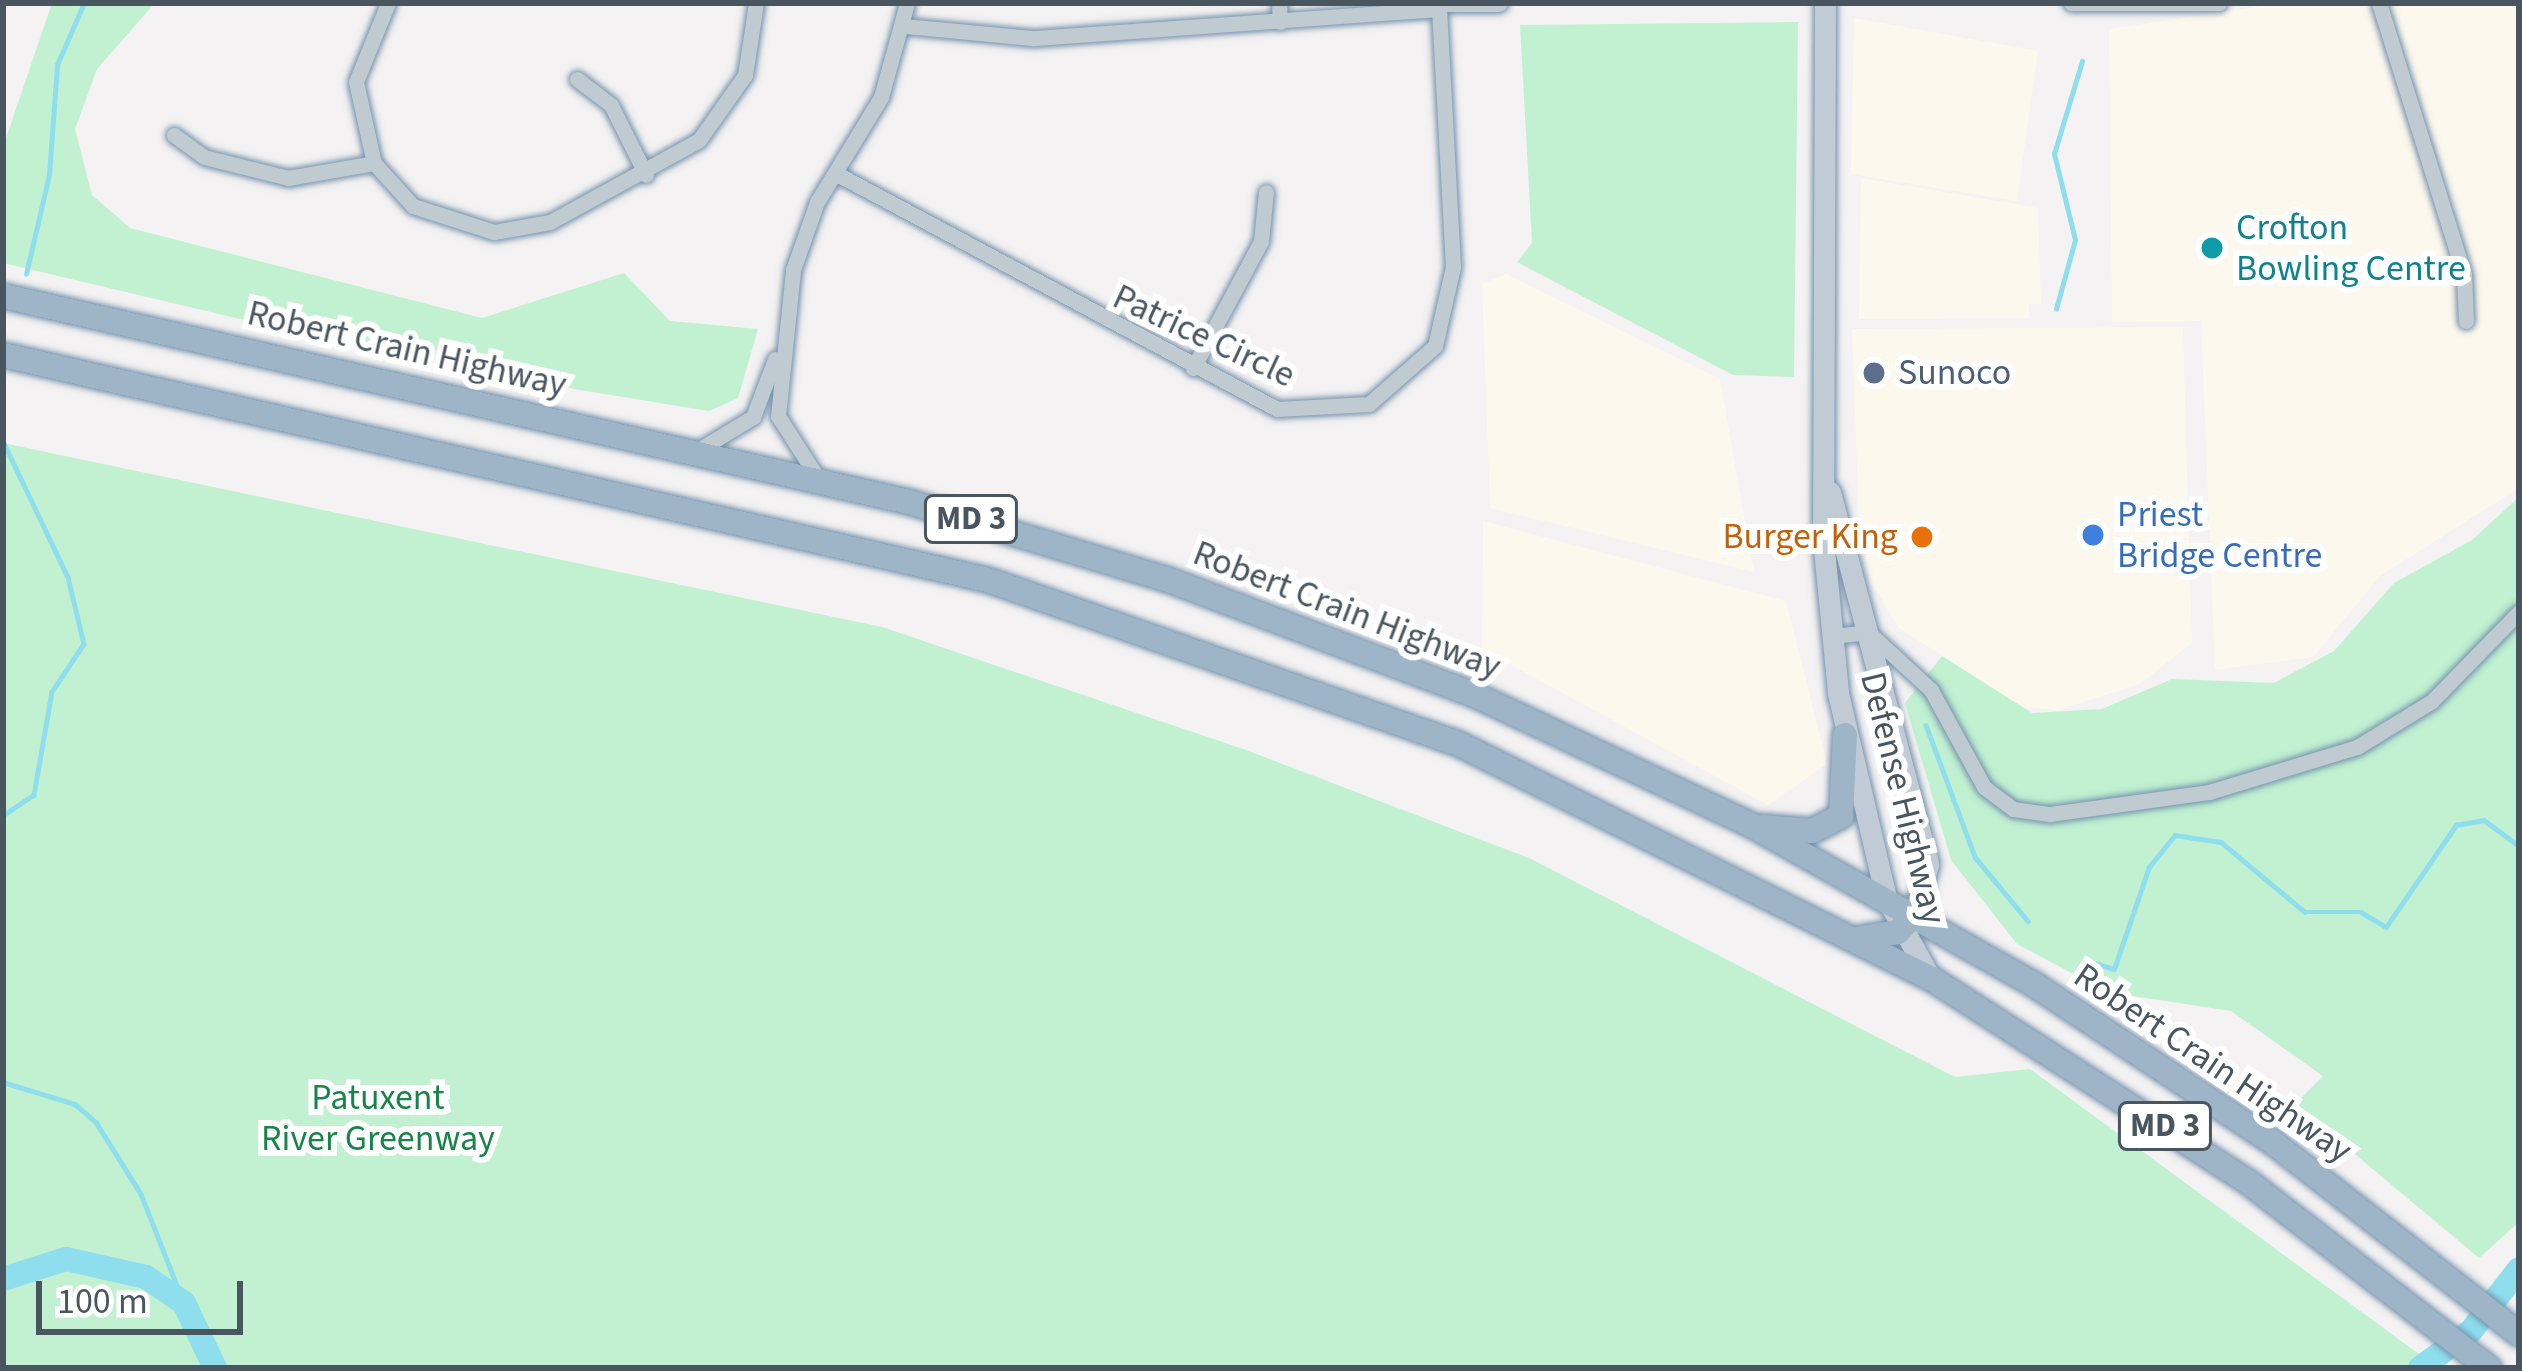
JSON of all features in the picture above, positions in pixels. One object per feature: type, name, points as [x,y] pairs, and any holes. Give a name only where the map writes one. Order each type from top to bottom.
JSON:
[{"type":"highway","name":"Robert Crain Highway","points":[[3,296],[819,480],[1302,627],[1753,826],[1886,897],[1906,923],[2169,1071],[2418,1252],[2519,1334]]},
{"type":"highway","name":"MD 3","points":[[3,355],[1055,600],[1459,744],[1933,979],[2145,1112],[2389,1286],[2489,1368]]},
{"type":"highway","points":[[1753,826],[1833,825],[1845,809],[1845,735]]},
{"type":"highway","points":[[1858,938],[1906,923]]},
{"type":"main road","name":"Defense Highway","points":[[1825,3],[1826,481],[1832,636],[1845,735],[1886,897]]},
{"type":"main road","name":"Defense Highway","points":[[1826,481],[1928,864],[1906,923],[1933,979]]},
{"type":"street","points":[[388,3],[356,82],[374,163],[413,206],[494,232],[550,222],[646,175],[715,124],[745,75],[756,3]]},
{"type":"street","points":[[819,480],[778,416],[782,333],[798,248],[904,26],[907,3]]},
{"type":"street","points":[[1279,3],[1280,22]]},
{"type":"street","points":[[904,26],[1032,38],[1498,3]]},
{"type":"street","points":[[2071,3],[2219,3]]},
{"type":"street","points":[[2379,3],[2464,274],[2466,321]]},
{"type":"street","name":"Patrice Circle","points":[[837,174],[1277,409],[1341,412],[1396,388],[1435,346],[1453,267],[1439,6]]},
{"type":"street","points":[[577,80],[610,106],[646,175]]},
{"type":"street","points":[[174,135],[204,157],[288,178],[374,163]]},
{"type":"street","points":[[1193,368],[1261,242],[1266,192]]},
{"type":"street","points":[[697,451],[753,417],[782,333]]},
{"type":"street","points":[[1832,636],[1868,632],[1931,691],[1984,787],[2013,809],[2050,814],[2209,792],[2357,747],[2432,701],[2519,612]]},
{"type":"shaded area","points":[[2282,3],[2519,3],[2519,488],[2380,576],[2313,657],[2215,670],[2201,321],[2112,322],[2109,29]]},
{"type":"shaded area","points":[[1854,18],[2038,51],[2017,201],[1851,174]]},
{"type":"shaded area","points":[[1861,178],[2038,208],[2041,304],[2029,304],[2029,318],[1859,319]]},
{"type":"shaded area","points":[[1506,274],[1720,379],[1754,572],[1490,508],[1482,284]]},
{"type":"shaded area","points":[[2183,327],[2192,643],[2140,684],[2058,710],[2022,707],[1899,628],[1871,582],[1859,524],[1852,329]]},
{"type":"shaded area","points":[[1483,521],[1786,601],[1827,764],[1768,805],[1482,649]]},
{"type":"green space","points":[[52,3],[155,3],[97,69],[75,129],[92,195],[130,228],[482,318],[624,273],[670,321],[758,329],[738,398],[709,411],[452,369],[3,263],[3,147]]},
{"type":"green space","points":[[1798,22],[1794,377],[1733,375],[1517,262],[1532,243],[1520,25]]},
{"type":"green space","name":"Patuxent River Greenway","points":[[3,443],[882,627],[1246,750],[1531,859],[1955,1077],[2030,1069],[2438,1368],[3,1368]]},
{"type":"green space","points":[[2519,497],[2519,1222],[2479,1258],[2295,1104],[2323,1076],[2231,1011],[2107,992],[2017,944],[1951,860],[1905,703],[1942,656],[2032,713],[2102,709],[2172,679],[2274,683],[2334,651],[2394,583],[2472,540]]},
{"type":"waterway","points":[[26,274],[49,175],[57,65],[84,3]]},
{"type":"waterway","points":[[2056,309],[2075,240],[2054,154],[2082,61]]},
{"type":"waterway","points":[[3,441],[68,577],[84,644],[52,692],[34,795],[3,816]]},
{"type":"waterway","points":[[1926,725],[1975,857],[2028,921]]},
{"type":"waterway","points":[[2089,961],[2114,969],[2149,867],[2175,835],[2221,842],[2305,912],[2361,912],[2386,927],[2456,825],[2484,820],[2519,846]]},
{"type":"waterway","points":[[3,1082],[75,1104],[96,1122],[141,1194],[184,1303]]},
{"type":"waterway","points":[[3,1279],[66,1259],[146,1277],[184,1303],[215,1368]]},
{"type":"waterway","points":[[2420,1368],[2471,1331],[2519,1269]]},
{"type":"place","name":"Crofton Bowling Centre","points":[[2212,248]]},
{"type":"place","name":"Sunoco","points":[[1874,373]]},
{"type":"place","name":"Priest Bridge Centre","points":[[2093,535]]},
{"type":"place","name":"Burger King","points":[[1922,537]]}]
